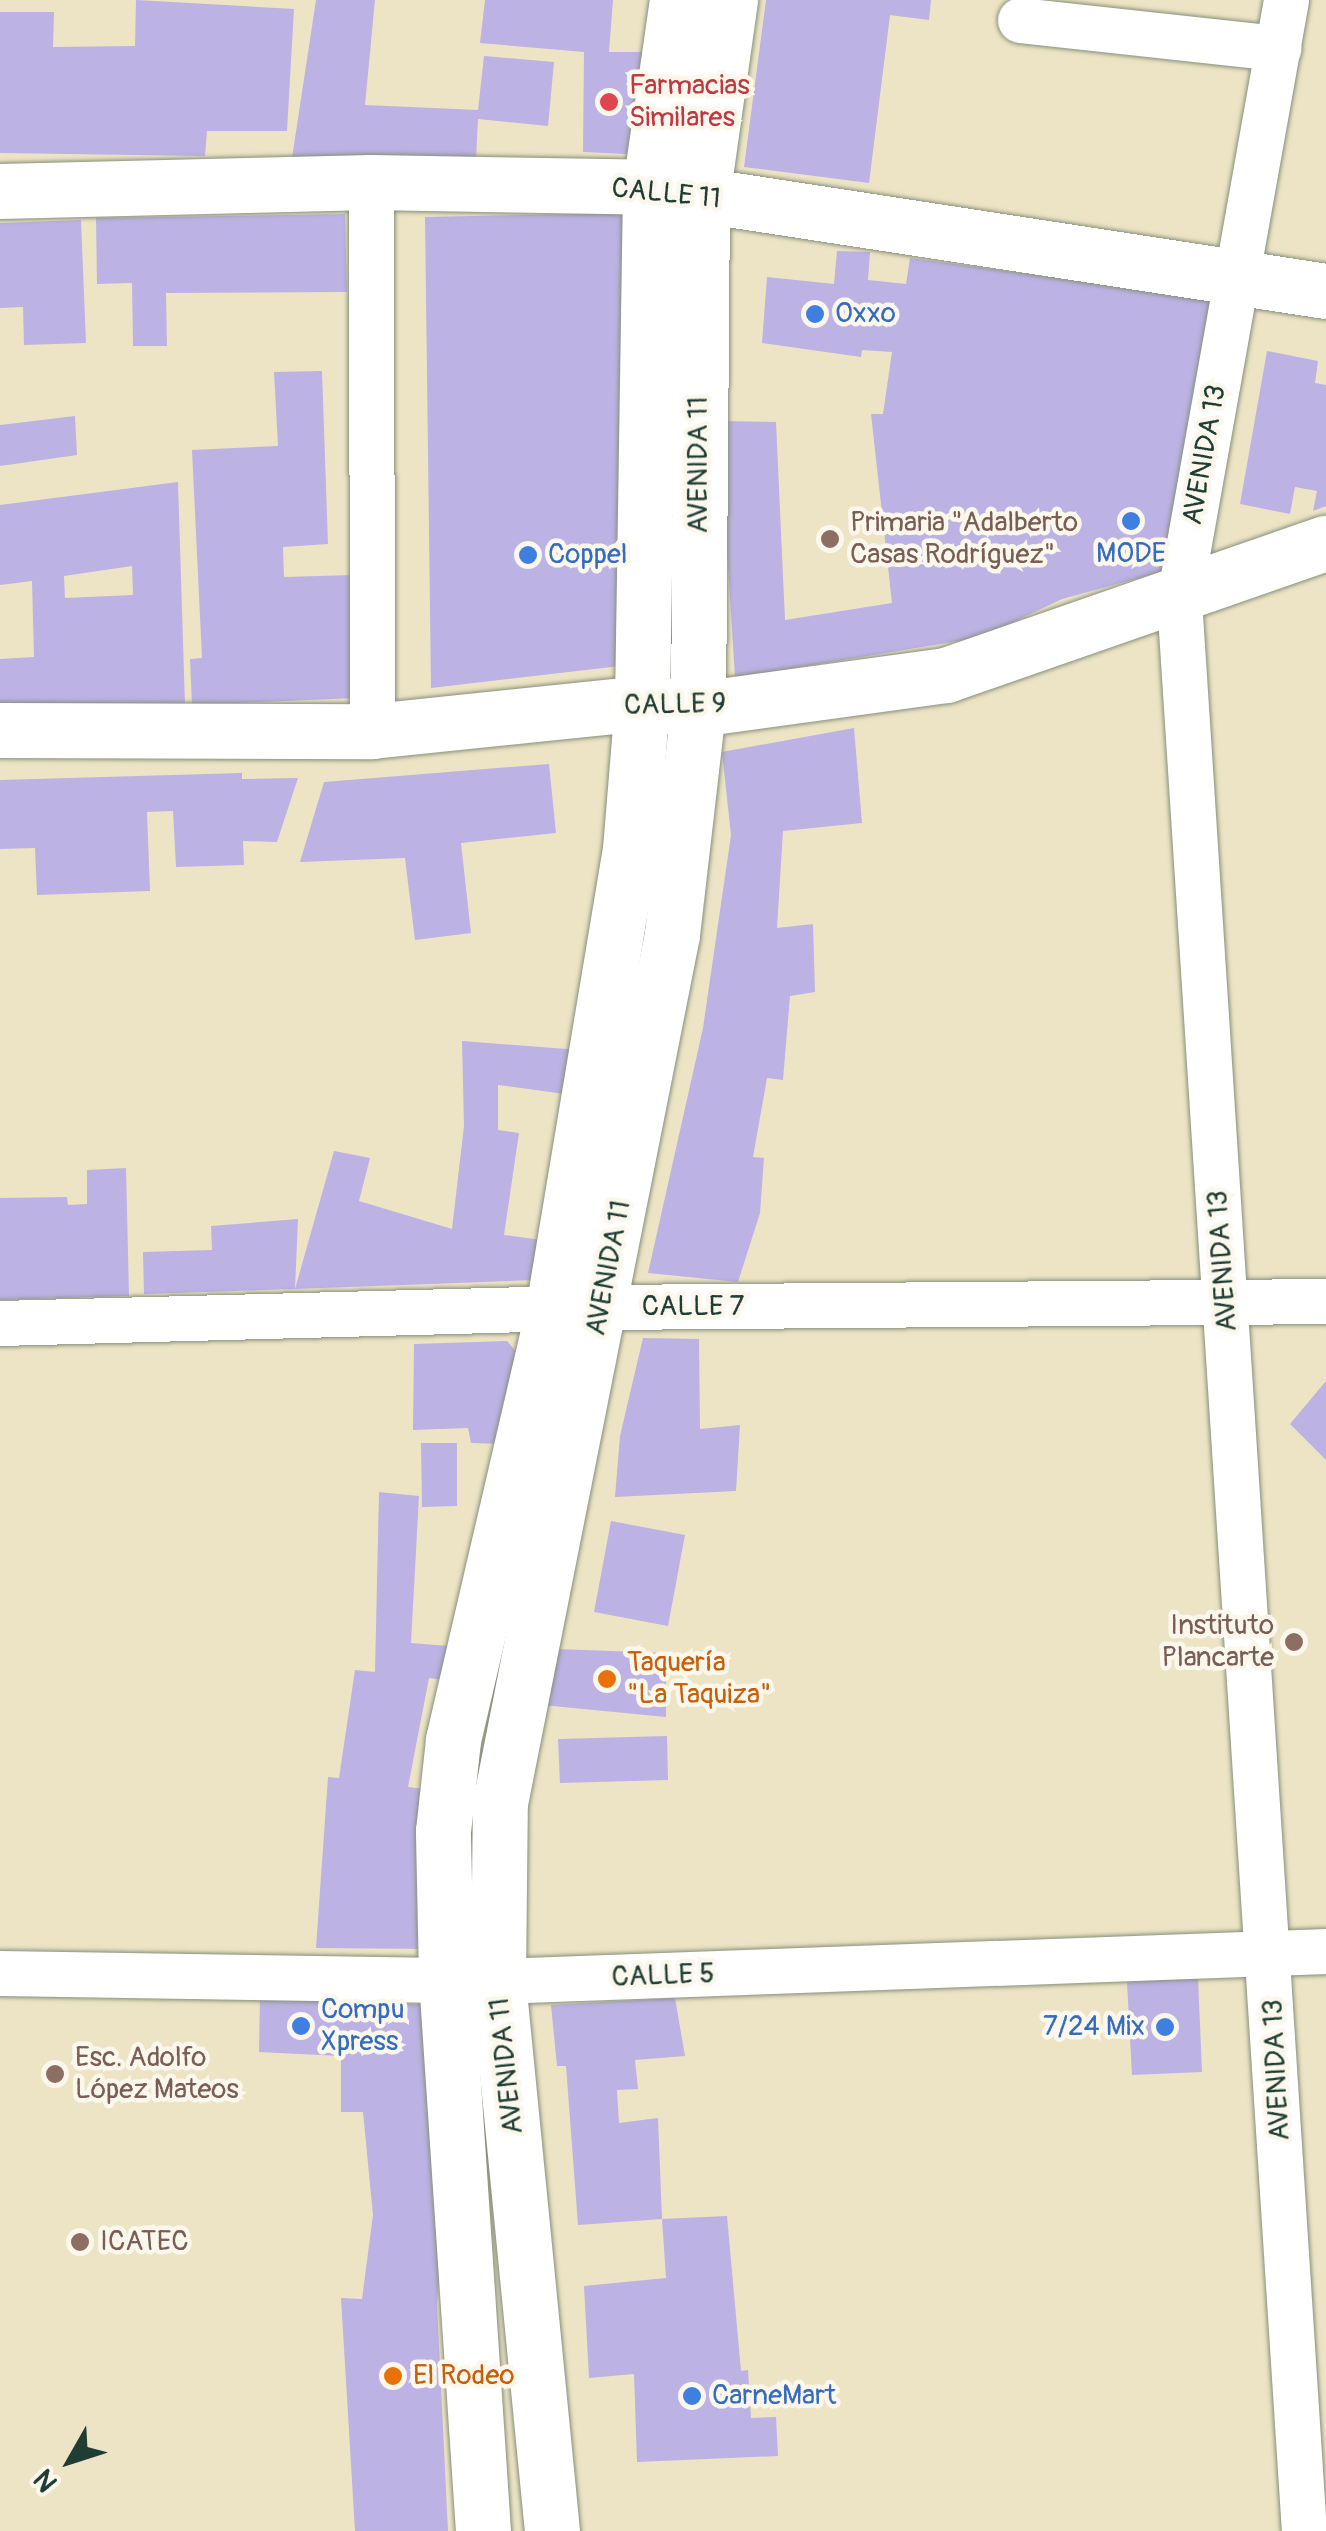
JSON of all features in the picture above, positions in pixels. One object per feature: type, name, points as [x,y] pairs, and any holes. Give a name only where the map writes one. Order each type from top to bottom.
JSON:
[{"type":"main road","name":"AVENIDA 11","points":[[578,1308],[630,849],[674,346],[677,0]]},
{"type":"main road","name":"AVENIDA 11","points":[[676,192],[730,0]]},
{"type":"main road","name":"CALLE 11","points":[[0,190],[371,182],[676,192],[1238,274],[1326,291]]},
{"type":"main road","name":"AVENIDA 11","points":[[552,2531],[472,1979],[443,1831],[454,1740],[578,1308],[672,934],[698,709],[674,346]]},
{"type":"main road","name":"CALLE 9","points":[[0,730],[372,731],[642,703],[698,709],[946,676],[1179,599],[1326,543]]},
{"type":"main road","name":"AVENIDA 11","points":[[472,1979],[484,2531]]},
{"type":"street","name":"AVENIDA 13","points":[[1286,0],[1179,599],[1270,1954],[1304,2531]]},
{"type":"street","points":[[1020,20],[1278,48]]},
{"type":"street","points":[[371,182],[372,731]]},
{"type":"street","name":"CALLE 7","points":[[0,1323],[578,1308],[1226,1306],[1326,1301]]},
{"type":"street","name":"CALLE 5","points":[[0,1973],[472,1979],[1326,1951]]},
{"type":"building","points":[[136,0],[294,9],[287,131],[207,131],[205,156],[0,153],[0,12],[54,12],[53,47],[135,46]]},
{"type":"building","points":[[316,0],[375,0],[365,105],[478,110],[484,56],[554,62],[548,126],[478,119],[476,159],[292,158]]},
{"type":"building","points":[[485,0],[613,0],[609,52],[642,52],[627,154],[583,152],[584,52],[480,43]]},
{"type":"building","points":[[766,0],[931,0],[929,20],[890,15],[869,183],[744,167]]},
{"type":"building","name":"Coppel","points":[[629,213],[629,665],[431,688],[425,217]]},
{"type":"building","points":[[345,214],[347,292],[166,293],[167,346],[133,346],[132,283],[97,284],[96,218]]},
{"type":"building","points":[[81,220],[86,343],[24,345],[23,307],[0,308],[0,223]]},
{"type":"building","points":[[837,251],[870,252],[868,280],[906,284],[910,258],[1223,300],[1172,569],[1062,599],[982,637],[735,678],[719,421],[776,422],[785,620],[892,603],[871,414],[883,414],[892,352],[862,350],[861,357],[762,343],[767,277],[834,284]]},
{"type":"building","points":[[1267,351],[1318,361],[1315,383],[1326,385],[1326,506],[1313,511],[1317,491],[1295,487],[1290,514],[1240,504]]},
{"type":"building","points":[[322,371],[328,544],[283,547],[284,577],[353,575],[357,698],[192,705],[190,659],[202,658],[192,450],[278,446],[274,372]]},
{"type":"building","points":[[75,416],[77,455],[0,466],[0,425]]},
{"type":"building","points":[[178,482],[185,705],[0,711],[0,659],[34,657],[32,581],[0,585],[0,505]],"holes":[[[132,566],[133,595],[65,598],[64,576]]]},
{"type":"building","points":[[854,728],[862,823],[783,831],[777,928],[813,924],[815,992],[790,996],[783,1080],[767,1078],[753,1157],[764,1158],[760,1213],[738,1282],[648,1273],[703,1028],[731,835],[722,752]]},
{"type":"building","points":[[549,764],[556,833],[461,843],[471,933],[415,940],[405,858],[300,862],[324,782]]},
{"type":"building","points":[[242,773],[242,779],[298,778],[277,842],[243,841],[244,865],[176,867],[173,811],[147,812],[150,891],[37,895],[35,848],[0,849],[0,780]]},
{"type":"building","points":[[462,1041],[580,1050],[572,1095],[498,1085],[498,1130],[519,1133],[504,1235],[542,1240],[534,1280],[295,1289],[334,1151],[370,1158],[359,1201],[452,1229],[464,1126]]},
{"type":"building","points":[[126,1168],[129,1296],[0,1300],[0,1198],[67,1197],[68,1205],[87,1204],[87,1170]]},
{"type":"building","points":[[298,1219],[295,1289],[144,1294],[143,1252],[212,1250],[211,1226]]},
{"type":"building","points":[[643,1338],[699,1339],[700,1429],[740,1425],[736,1491],[615,1497],[620,1436]]},
{"type":"building","points":[[507,1341],[524,1361],[502,1444],[471,1443],[468,1428],[413,1430],[414,1344]]},
{"type":"building","points":[[1326,1381],[1326,1460],[1290,1424]]},
{"type":"building","points":[[421,1443],[457,1443],[457,1506],[422,1507]]},
{"type":"building","points":[[379,1492],[419,1496],[411,1643],[449,1646],[444,1680],[429,1678],[408,1787],[432,1790],[431,1949],[316,1948],[328,1777],[339,1778],[355,1670],[375,1672]]},
{"type":"building","points":[[611,1521],[685,1535],[668,1626],[594,1612]]},
{"type":"building","name":"Taquería \"La Taquiza\"","points":[[556,1649],[666,1653],[666,1717],[542,1705]]},
{"type":"building","points":[[667,1736],[668,1780],[560,1783],[558,1739]]},
{"type":"building","name":"7/24 Mix","points":[[1198,1978],[1202,2072],[1132,2075],[1127,1982]]},
{"type":"building","points":[[260,1997],[430,2005],[443,2225],[437,2304],[448,2531],[355,2531],[341,2298],[362,2299],[373,2215],[363,2112],[341,2112],[341,2056],[259,2052]]},
{"type":"building","points":[[675,1998],[685,2056],[635,2060],[638,2089],[617,2090],[619,2123],[658,2118],[662,2219],[578,2225],[566,2066],[557,2066],[551,2005]]},
{"type":"building","points":[[727,2216],[741,2371],[748,2370],[751,2418],[776,2417],[778,2456],[637,2462],[634,2374],[589,2378],[584,2286],[666,2278],[662,2219]]},
{"type":"place","name":"Farmacias Similares","points":[[609,102]]},
{"type":"place","name":"Oxxo","points":[[815,314]]},
{"type":"place","name":"MODE","points":[[1131,521]]},
{"type":"place","name":"Primaria \"Adalberto Casas Rodríguez\"","points":[[830,539]]},
{"type":"place","name":"Coppel","points":[[528,555]]},
{"type":"place","name":"Instituto Plancarte","points":[[1294,1642]]},
{"type":"place","name":"Taquería \"La Taquiza\"","points":[[607,1679]]},
{"type":"place","name":"Compu Xpress","points":[[301,2026]]},
{"type":"place","name":"7/24 Mix","points":[[1165,2027]]},
{"type":"place","name":"Esc. Adolfo López Mateos","points":[[55,2074]]},
{"type":"place","name":"ICATEC","points":[[80,2242]]},
{"type":"place","name":"El Rodeo","points":[[393,2376]]},
{"type":"place","name":"CarneMart","points":[[692,2396]]}]
